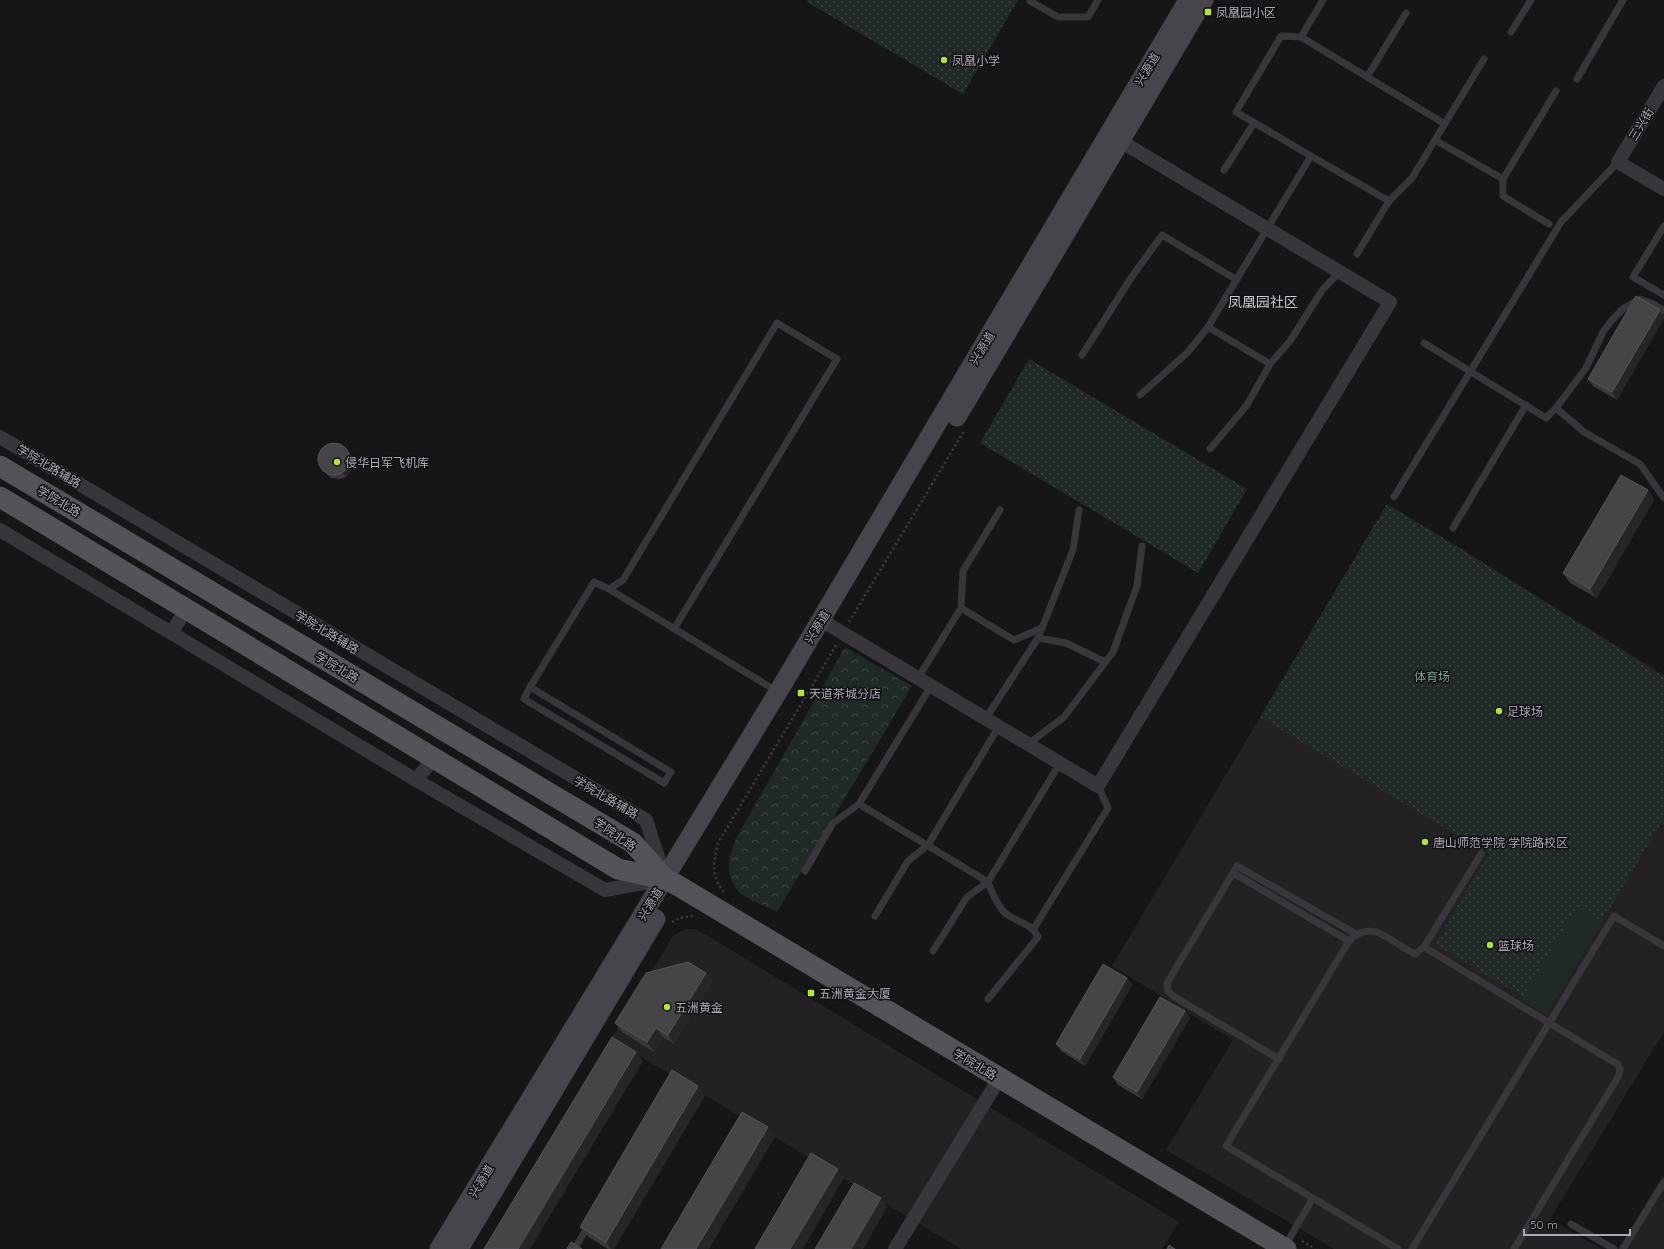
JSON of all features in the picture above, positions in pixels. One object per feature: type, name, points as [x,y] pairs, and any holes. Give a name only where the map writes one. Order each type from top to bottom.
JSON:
[{"type":"main road","name":"兴源道","points":[[439,1249],[671,882],[827,623],[1114,137],[1188,0]]},
{"type":"main road","name":"兴源道","points":[[1114,137],[1204,0]]},
{"type":"main road","name":"学院北路","points":[[0,466],[633,843],[671,882],[999,1079],[1285,1248]]},
{"type":"main road","name":"学院北路","points":[[0,497],[187,608],[618,869],[671,882]]},
{"type":"main road","points":[[187,608],[201,586]]},
{"type":"main road","name":"兴源道","points":[[459,1249],[671,882],[778,692],[827,623]]},
{"type":"street","name":"三兴街","points":[[1618,162],[1664,86]]},
{"type":"street","points":[[827,623],[1098,786],[1390,302],[1267,230],[1114,137]]},
{"type":"street","points":[[1618,162],[1664,189]]},
{"type":"street","name":"学院北路辅路","points":[[0,436],[463,713],[646,820],[671,882]]},
{"type":"street","points":[[0,530],[416,780],[605,890],[671,882]]},
{"type":"street","points":[[201,586],[214,564]]},
{"type":"street","points":[[172,632],[187,608]]},
{"type":"street","points":[[448,734],[463,713]]},
{"type":"street","points":[[416,780],[434,758]]},
{"type":"street","points":[[895,1249],[999,1079]]},
{"type":"lane","points":[[1030,1],[1058,17],[1088,17],[1098,0]]},
{"type":"lane","points":[[1301,38],[1323,0]]},
{"type":"lane","points":[[1511,32],[1531,0]]},
{"type":"lane","points":[[1577,79],[1623,0]]},
{"type":"lane","points":[[1367,77],[1406,13]]},
{"type":"lane","points":[[1389,201],[1236,112],[1281,36],[1301,38],[1445,124]]},
{"type":"lane","points":[[1357,254],[1389,201],[1412,178],[1484,59]]},
{"type":"lane","points":[[1549,224],[1503,196],[1504,179],[1556,91]]},
{"type":"lane","points":[[1224,170],[1254,123]]},
{"type":"lane","points":[[1435,140],[1504,179]]},
{"type":"lane","points":[[1140,395],[1188,352],[1208,327],[1311,156]]},
{"type":"lane","points":[[1394,497],[1561,222],[1618,162]]},
{"type":"lane","points":[[1664,226],[1633,277],[1664,295]]},
{"type":"lane","points":[[1082,355],[1131,278],[1162,235],[1237,280]]},
{"type":"lane","points":[[1210,449],[1246,405],[1270,364],[1290,340],[1322,289],[1340,272]]},
{"type":"lane","points":[[1424,343],[1546,418],[1556,408],[1586,368],[1604,332],[1624,308],[1640,299],[1664,311]]},
{"type":"lane","points":[[609,589],[623,580],[777,323],[837,359],[674,629]]},
{"type":"lane","points":[[1208,327],[1270,364]]},
{"type":"lane","points":[[1453,528],[1526,405]]},
{"type":"lane","points":[[1556,408],[1584,432],[1640,464],[1664,498]]},
{"type":"lane","points":[[918,678],[961,608],[963,571],[1000,510]]},
{"type":"lane","points":[[986,718],[1038,638],[1073,550],[1079,510]]},
{"type":"lane","points":[[1028,744],[1064,717],[1113,652],[1137,586],[1142,546]]},
{"type":"lane","points":[[530,687],[671,772],[664,783],[524,699],[530,687],[594,582],[609,589],[778,692]]},
{"type":"lane","points":[[961,608],[1014,640],[1042,628]]},
{"type":"lane","points":[[1038,638],[1066,643],[1106,662]]},
{"type":"lane","points":[[805,871],[833,823],[859,804],[931,686]]},
{"type":"lane","points":[[875,916],[908,861],[928,845],[999,726]]},
{"type":"lane","points":[[933,951],[967,897],[988,882],[1060,763]]},
{"type":"lane","points":[[1034,928],[1108,808],[1098,786]]},
{"type":"lane","points":[[859,804],[988,882],[998,905],[1005,913],[1034,928],[1038,937],[988,1000]]},
{"type":"lane","points":[[1398,1249],[1226,1146],[1349,941],[1356,934],[1365,930],[1374,930],[1415,954],[1424,947],[1481,854]]},
{"type":"lane","points":[[1279,1059],[1173,996],[1168,991],[1167,983],[1237,866],[1356,934]]},
{"type":"lane","points":[[1233,873],[1349,941]]},
{"type":"lane","points":[[1412,1249],[1614,916],[1664,946]]},
{"type":"lane","points":[[1424,947],[1618,1064],[1620,1070],[1618,1077],[1514,1249]]},
{"type":"lane","points":[[1623,1249],[1664,1182]]},
{"type":"lane","points":[[1285,1248],[1313,1198]]},
{"type":"lane","points":[[574,1249],[594,1216]]},
{"type":"lane","points":[[1571,1224],[1614,1249]]},
{"type":"shaded area","name":"唐山师范学院 学院路校区","points":[[1387,504],[1664,675],[1664,1032],[1550,1219],[1601,1249],[1334,1249],[1166,1150],[1233,1040],[1112,966]]},
{"type":"shaded area","points":[[685,929],[695,929],[708,936],[1179,1222],[1162,1249],[961,1249],[611,1039],[673,936]]},
{"type":"shaded area","points":[[1664,1174],[1664,1249],[1618,1249]]},
{"type":"green space","name":"凤凰小学","points":[[808,0],[1018,0],[963,94],[807,2]]},
{"type":"green space","points":[[1029,359],[1247,489],[1198,573],[980,443]]},
{"type":"green space","name":"体育场","points":[[1387,504],[1455,545],[1664,677],[1664,818],[1602,922],[1577,907],[1523,997],[1435,944],[1488,854],[1260,717]]},
{"type":"green space","points":[[845,647],[912,686],[777,912],[751,900],[738,891],[729,871],[731,851],[736,838]]},
{"type":"green space","points":[[1577,907],[1602,922],[1546,1015],[1521,1000]]},
{"type":"building","points":[[1636,296],[1660,310],[1612,392],[1588,379]]},
{"type":"building","name":"侵华日军飞机库","points":[[334,443],[345,448],[350,459],[345,470],[334,475],[323,470],[318,459],[323,448]]},
{"type":"building","points":[[1621,475],[1648,490],[1590,589],[1563,573]]},
{"type":"building","name":"五洲黄金","points":[[688,962],[706,973],[668,1035],[656,1028],[647,1042],[615,1023],[646,973]]},
{"type":"building","points":[[1103,964],[1127,978],[1080,1059],[1056,1044]]},
{"type":"building","points":[[1160,997],[1185,1011],[1137,1092],[1113,1077]]},
{"type":"building","points":[[612,1037],[636,1052],[518,1249],[484,1249]]},
{"type":"building","points":[[672,1070],[698,1086],[606,1242],[580,1227]]},
{"type":"building","points":[[742,1112],[768,1127],[696,1249],[661,1249]]},
{"type":"building","points":[[811,1153],[838,1169],[790,1249],[755,1249]]},
{"type":"building","points":[[854,1183],[881,1198],[851,1249],[815,1249]]},
{"type":"building","points":[[571,1242],[582,1249],[567,1249]]},
{"type":"building","points":[[1169,1245],[1175,1249],[1167,1249]]},
{"type":"place","name":"凤凰园小区","points":[[1208,12]]},
{"type":"place","name":"凤凰小学","points":[[944,60]]},
{"type":"place","name":"侵华日军飞机库","points":[[337,462]]},
{"type":"place","name":"天道茶城分店","points":[[801,693]]},
{"type":"place","name":"足球场","points":[[1499,711]]},
{"type":"place","name":"唐山师范学院 学院路校区","points":[[1425,842]]},
{"type":"place","name":"篮球场","points":[[1490,945]]},
{"type":"place","name":"五洲黄金大厦","points":[[811,993]]},
{"type":"place","name":"五洲黄金","points":[[667,1007]]},
{"type":"district","name":"凤凰园社区","points":[[1263,302]]}]
